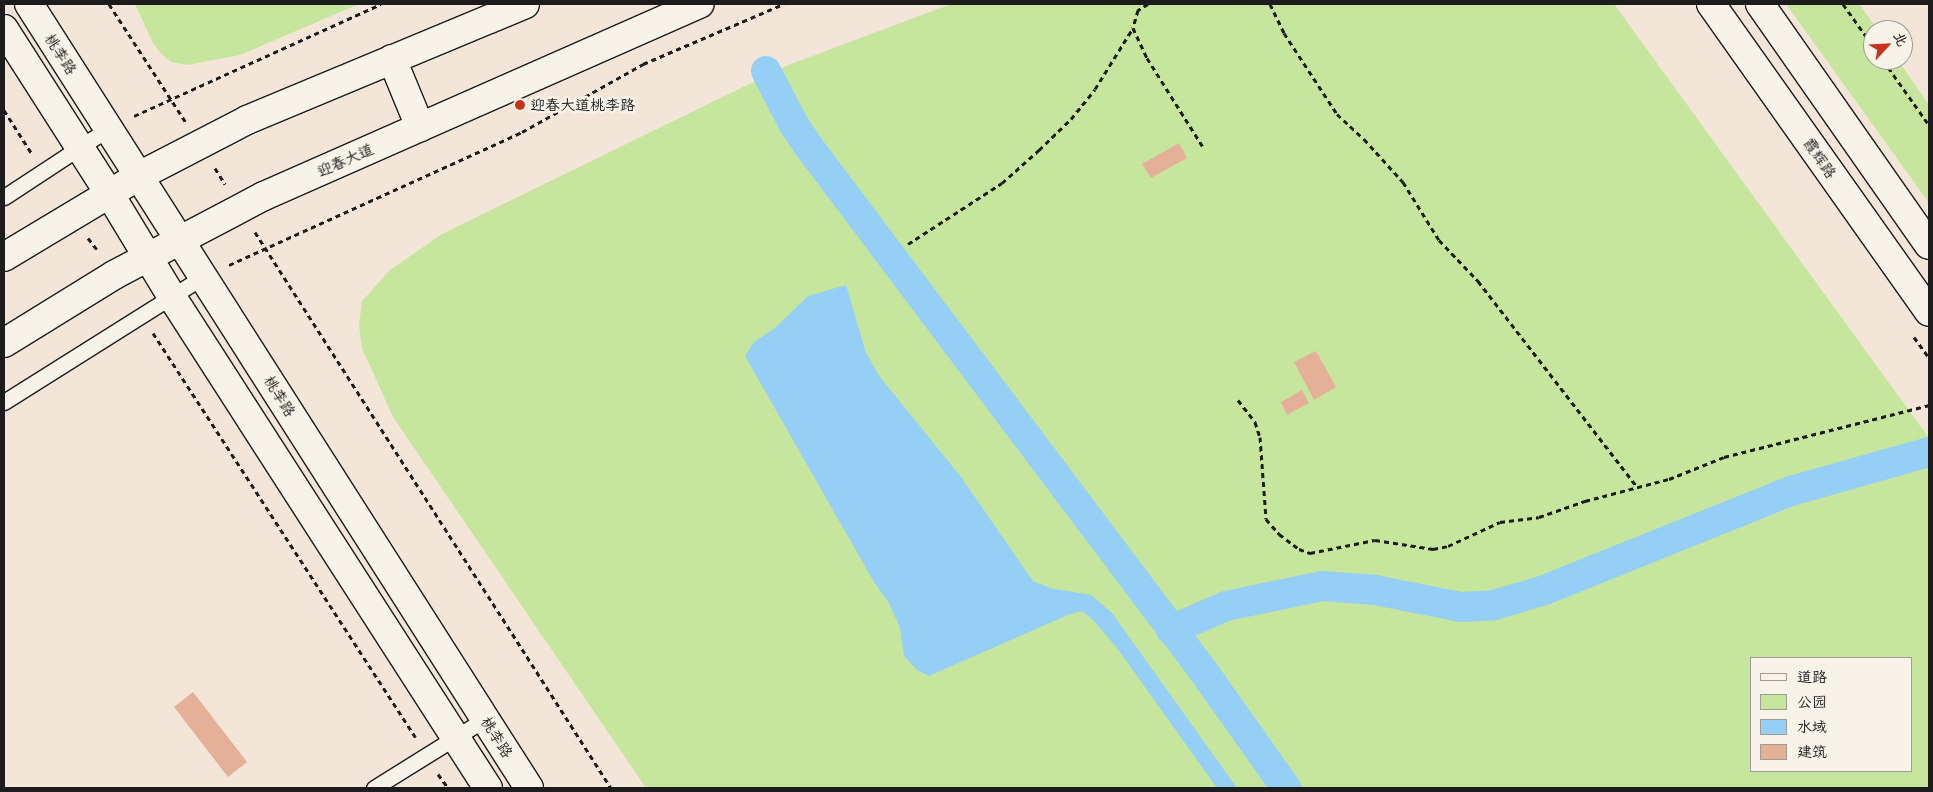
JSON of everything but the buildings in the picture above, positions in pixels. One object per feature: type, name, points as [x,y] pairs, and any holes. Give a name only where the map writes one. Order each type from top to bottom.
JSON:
[{"type":"main road","name":"桃李路","points":[[29,4],[529,788]]},
{"type":"main road","points":[[4,257],[109,193],[247,120],[525,4]]},
{"type":"main road","name":"迎春大道","points":[[4,343],[114,275],[240,208],[700,4]]},
{"type":"main road","name":"霞辉路","points":[[1711,4],[1929,312]]},
{"type":"main road","points":[[1760,4],[1929,245]]},
{"type":"main road","points":[[4,29],[109,193],[146,257],[488,788]]},
{"type":"main road","points":[[392,59],[420,127]]},
{"type":"lane","points":[[4,197],[109,128]]},
{"type":"lane","points":[[4,402],[204,276]]},
{"type":"lane","points":[[374,788],[485,719]]},
{"type":"path","points":[[109,4],[611,788]]},
{"type":"path","points":[[109,128],[381,4]]},
{"type":"path","points":[[204,276],[522,132],[643,64],[784,4]]},
{"type":"path","points":[[908,244],[1002,183],[1071,119],[1095,89],[1133,28],[1138,10],[1148,4]]},
{"type":"path","points":[[1270,4],[1284,33],[1336,114],[1364,139],[1403,182],[1439,240],[1478,281],[1637,487]]},
{"type":"path","points":[[1843,4],[1863,32]]},
{"type":"path","points":[[1133,28],[1147,58],[1203,146]]},
{"type":"path","points":[[1890,70],[1929,124]]},
{"type":"path","points":[[4,110],[43,172]]},
{"type":"path","points":[[73,215],[114,275]]},
{"type":"path","points":[[142,315],[448,788]]},
{"type":"path","points":[[1238,400],[1255,422],[1260,437],[1266,519],[1292,544],[1310,553],[1376,540],[1433,549],[1448,546],[1500,522],[1539,517],[1585,501],[1669,479],[1724,457],[1929,405]]},
{"type":"green space","points":[[135,4],[359,4],[240,55],[187,65],[171,62],[162,55],[153,43]]},
{"type":"green space","points":[[951,4],[1614,4],[1929,438],[1929,788],[646,788],[393,417],[362,348],[359,326],[362,301],[390,270],[442,234],[786,66]]},
{"type":"green space","points":[[1786,4],[1859,4],[1871,20],[1863,20],[1863,70],[1905,70],[1929,105],[1929,203]]},
{"type":"water","points":[[846,285],[866,353],[880,377],[961,477],[1033,581],[1050,588],[1091,595],[1112,613],[1237,788],[1217,788],[1117,648],[1093,620],[1082,611],[1070,614],[929,676],[917,670],[904,656],[900,628],[889,603],[874,582],[745,356],[754,342],[775,328],[808,296]]},
{"type":"waterway","points":[[766,71],[794,125],[809,147],[1204,672],[1286,788]]},
{"type":"waterway","points":[[1171,630],[1226,606],[1322,586],[1375,590],[1461,607],[1494,605],[1542,591],[1791,491],[1929,452]]},
{"type":"place","name":"迎春大道桃李路","points":[[520,105]]}]
